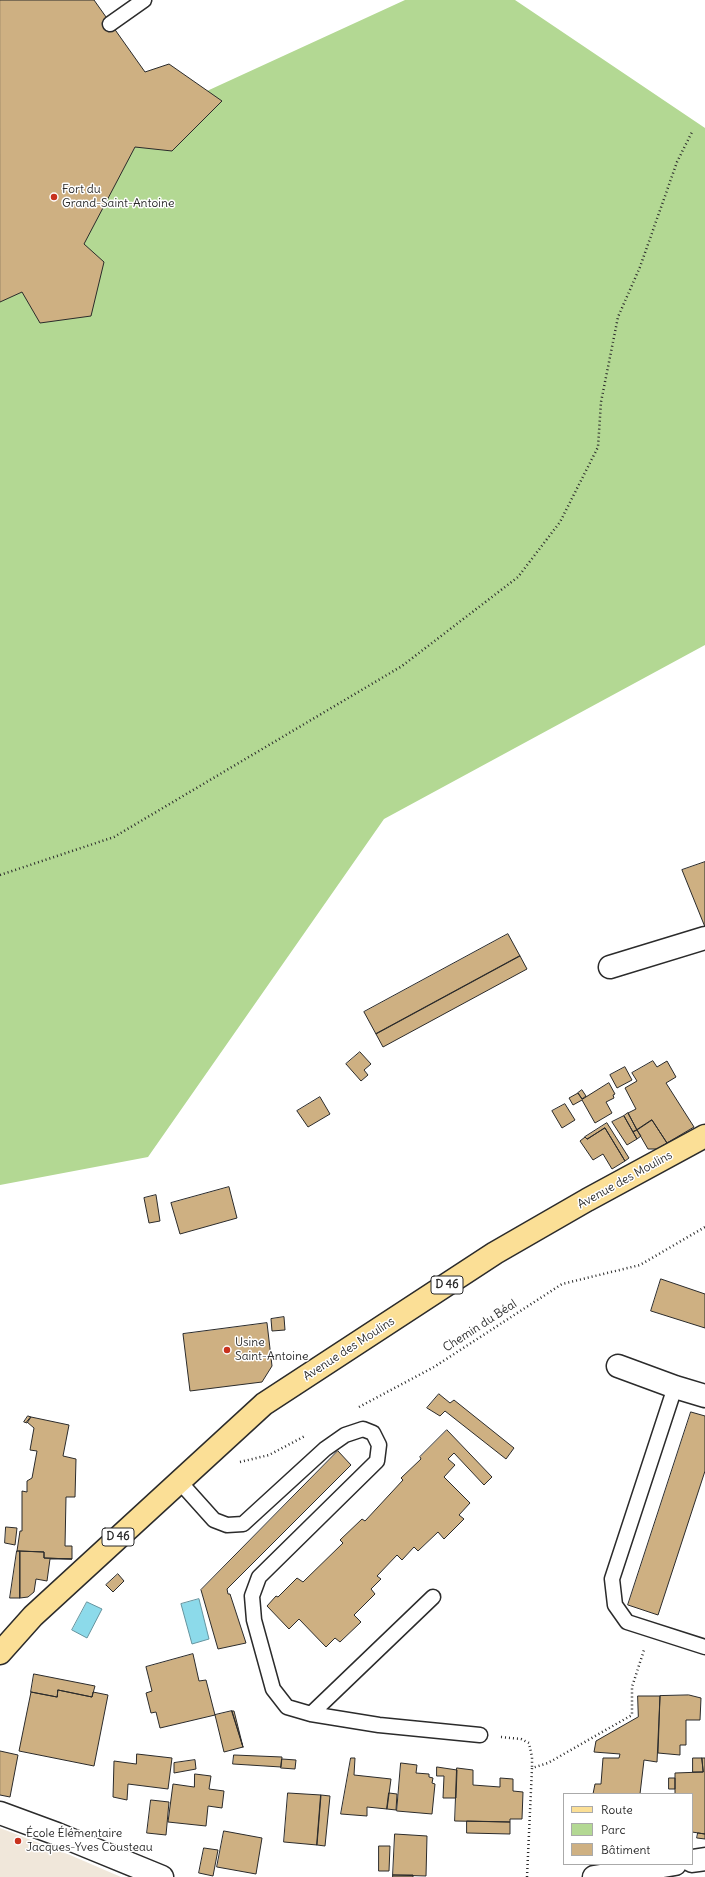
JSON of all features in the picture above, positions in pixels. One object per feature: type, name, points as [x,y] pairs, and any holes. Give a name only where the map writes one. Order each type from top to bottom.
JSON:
[{"type":"main road","points":[[610,967],[705,938]]},
{"type":"main road","name":"Avenue des Moulins","points":[[0,1653],[33,1616],[179,1481],[270,1400],[495,1253],[587,1200],[705,1136]]},
{"type":"main road","points":[[618,1366],[675,1387],[705,1396]]},
{"type":"main road","name":"Avenue des Moulins","points":[[0,1632],[33,1616]]},
{"type":"main road","points":[[0,1813],[57,1834],[162,1877]]},
{"type":"main road","points":[[693,1861],[705,1859]]},
{"type":"main road","points":[[594,1877],[669,1865]]},
{"type":"lane","points":[[110,24],[144,0]]},
{"type":"lane","points":[[675,1387],[612,1579],[615,1605],[627,1622],[705,1647]]},
{"type":"lane","points":[[179,1481],[214,1520],[227,1525],[243,1524],[325,1449],[345,1435],[363,1429],[373,1433],[379,1445],[377,1462],[259,1577],[252,1596],[254,1620],[273,1689],[287,1707],[311,1714],[379,1725],[480,1735]]},
{"type":"lane","points":[[311,1714],[433,1597]]},
{"type":"path","points":[[0,875],[114,837],[402,666],[518,577],[560,522],[598,447],[601,402],[618,316],[640,267],[677,162],[692,132]]},
{"type":"path","name":"Chemin du Béal","points":[[358,1407],[434,1367],[562,1284],[640,1265],[705,1226]]},
{"type":"path","points":[[269,1455],[310,1433]]},
{"type":"path","points":[[532,1768],[548,1763],[632,1715],[632,1687],[650,1630]]},
{"type":"path","points":[[480,1735],[521,1739],[529,1743],[532,1768],[527,1877]]},
{"type":"shaded area","name":"École Élémentaire Jacques-Yves Cousteau","points":[[0,1828],[70,1855],[121,1877],[0,1877]]},
{"type":"green space","points":[[405,0],[515,0],[705,128],[705,645],[384,819],[148,1157],[0,1185],[0,162],[48,164]]},
{"type":"water","points":[[199,1599],[209,1639],[192,1644],[181,1604]]},
{"type":"water","points":[[87,1602],[102,1609],[87,1638],[72,1630]]},
{"type":"building","name":"Fort du Grand-Saint-Antoine","points":[[0,0],[94,0],[145,72],[169,64],[222,101],[172,151],[135,147],[84,244],[104,262],[91,316],[40,323],[22,292],[0,302]]},
{"type":"building","points":[[705,862],[705,927],[682,870]]},
{"type":"building","points":[[508,934],[520,956],[376,1034],[364,1012]]},
{"type":"building","points":[[520,956],[527,969],[383,1047],[376,1034]]},
{"type":"building","points":[[360,1052],[371,1064],[364,1070],[368,1075],[361,1081],[346,1064]]},
{"type":"building","points":[[653,1061],[657,1067],[667,1061],[676,1077],[666,1083],[694,1127],[667,1143],[652,1120],[637,1130],[628,1113],[636,1109],[625,1088],[637,1081],[632,1073]]},
{"type":"building","points":[[625,1067],[632,1080],[617,1088],[610,1075]]},
{"type":"building","points":[[609,1083],[615,1094],[613,1095],[614,1098],[606,1102],[612,1113],[595,1123],[582,1100],[573,1105],[569,1098],[578,1093],[582,1099]]},
{"type":"building","points":[[582,1090],[586,1096],[582,1099],[578,1093]]},
{"type":"building","points":[[320,1097],[330,1114],[308,1127],[297,1111]]},
{"type":"building","points":[[565,1104],[575,1120],[562,1128],[552,1111]]},
{"type":"building","points":[[628,1113],[637,1130],[633,1132],[624,1116]]},
{"type":"building","points":[[624,1116],[637,1139],[627,1145],[612,1122]]},
{"type":"building","points":[[652,1120],[667,1143],[657,1149],[648,1149],[637,1130]]},
{"type":"building","points":[[607,1123],[629,1158],[625,1161],[605,1128],[587,1139],[585,1137]]},
{"type":"building","points":[[605,1128],[625,1161],[612,1169],[603,1154],[593,1160],[580,1141],[585,1137],[587,1139]]},
{"type":"building","points":[[637,1130],[641,1136],[637,1139],[633,1132]]},
{"type":"building","points":[[229,1187],[237,1218],[180,1234],[171,1203]]},
{"type":"building","points":[[156,1195],[160,1221],[149,1223],[144,1198]]},
{"type":"building","points":[[661,1279],[705,1294],[705,1328],[651,1311]]},
{"type":"building","points":[[284,1317],[285,1330],[272,1331],[271,1319]]},
{"type":"building","name":"Usine Saint-Antoine","points":[[267,1323],[272,1366],[262,1382],[190,1391],[183,1334]]},
{"type":"building","points":[[439,1394],[450,1403],[454,1400],[514,1448],[506,1459],[445,1411],[440,1416],[427,1408]]},
{"type":"building","points":[[691,1412],[705,1416],[705,1471],[658,1615],[628,1605]]},
{"type":"building","points":[[28,1416],[31,1417],[27,1423],[24,1422]]},
{"type":"building","points":[[31,1417],[69,1425],[63,1456],[76,1459],[75,1497],[66,1497],[65,1546],[72,1546],[72,1559],[44,1558],[44,1552],[17,1551],[20,1531],[22,1531],[22,1491],[27,1492],[27,1481],[32,1478],[37,1451],[30,1450],[34,1428],[27,1422]]},
{"type":"building","points":[[447,1430],[492,1477],[484,1485],[454,1453],[448,1459],[455,1465],[444,1477],[470,1503],[459,1515],[464,1519],[444,1539],[438,1532],[418,1551],[414,1547],[402,1560],[397,1555],[377,1576],[381,1579],[371,1589],[375,1594],[354,1615],[361,1622],[340,1642],[335,1638],[326,1647],[299,1619],[289,1629],[267,1606],[297,1578],[303,1582],[343,1543],[340,1540],[362,1519],[365,1521],[403,1480],[401,1478],[421,1459],[420,1457]]},
{"type":"building","points":[[338,1451],[351,1465],[227,1589],[246,1643],[218,1649],[201,1590]]},
{"type":"building","points":[[6,1527],[17,1528],[15,1545],[5,1543]]},
{"type":"building","points":[[17,1551],[20,1551],[20,1598],[10,1598]]},
{"type":"building","points":[[20,1551],[44,1552],[44,1558],[72,1559],[50,1559],[47,1581],[36,1579],[34,1592],[28,1597],[20,1598]]},
{"type":"building","points":[[118,1574],[124,1581],[113,1592],[106,1585]]},
{"type":"building","points":[[193,1654],[199,1681],[206,1680],[215,1715],[160,1728],[156,1712],[151,1713],[146,1693],[152,1691],[146,1667]]},
{"type":"building","points":[[34,1674],[95,1686],[92,1697],[58,1690],[57,1697],[31,1692]]},
{"type":"building","points":[[58,1690],[92,1697],[93,1692],[108,1695],[94,1766],[19,1751],[31,1692],[57,1697]]},
{"type":"building","points":[[689,1695],[701,1698],[700,1720],[686,1720],[686,1745],[680,1745],[680,1755],[658,1753],[660,1696]]},
{"type":"building","points":[[638,1696],[660,1696],[657,1762],[644,1760],[640,1793],[593,1793],[595,1784],[601,1784],[603,1758],[619,1758],[620,1754],[594,1752],[596,1741],[638,1717]]},
{"type":"building","points":[[232,1711],[234,1711],[243,1747]]},
{"type":"building","points":[[232,1711],[243,1747],[224,1752],[215,1715]]},
{"type":"building","points":[[0,1751],[18,1755],[10,1797],[0,1795]]},
{"type":"building","points":[[137,1754],[172,1758],[168,1789],[128,1784],[127,1800],[113,1797],[114,1761],[136,1764]]},
{"type":"building","points":[[234,1755],[282,1757],[281,1767],[233,1764]]},
{"type":"building","points":[[351,1758],[355,1758],[354,1775],[391,1779],[387,1809],[367,1807],[367,1816],[341,1814]]},
{"type":"building","points":[[693,1758],[702,1758],[703,1772],[693,1772]]},
{"type":"building","points":[[702,1758],[705,1758],[705,1834],[693,1832],[693,1793],[675,1793],[675,1773],[703,1772]]},
{"type":"building","points":[[282,1759],[296,1760],[295,1769],[281,1768]]},
{"type":"building","points":[[195,1760],[196,1769],[174,1773],[174,1763]]},
{"type":"building","points":[[401,1763],[417,1765],[416,1773],[429,1774],[429,1777],[433,1778],[432,1783],[435,1784],[432,1814],[397,1811]]},
{"type":"building","points":[[437,1767],[457,1770],[456,1798],[443,1798],[444,1776],[437,1776]]},
{"type":"building","points":[[457,1768],[473,1770],[473,1785],[500,1787],[500,1778],[513,1779],[513,1791],[523,1792],[522,1819],[510,1819],[510,1822],[455,1821]]},
{"type":"building","points":[[195,1774],[211,1776],[209,1789],[224,1791],[222,1808],[208,1806],[206,1826],[168,1822],[173,1784],[194,1787]]},
{"type":"building","points":[[669,1778],[675,1778],[675,1789],[669,1789]]},
{"type":"building","points":[[288,1793],[321,1795],[317,1845],[284,1842]]},
{"type":"building","points":[[389,1793],[397,1794],[396,1810],[387,1809]]},
{"type":"building","points":[[321,1795],[330,1796],[325,1846],[317,1845]]},
{"type":"building","points":[[151,1800],[169,1802],[166,1835],[147,1833]]},
{"type":"building","points":[[467,1821],[510,1822],[510,1834],[467,1833]]},
{"type":"building","points":[[224,1831],[262,1838],[256,1874],[217,1867]]},
{"type":"building","points":[[698,1833],[705,1834],[705,1839],[697,1838]]},
{"type":"building","points":[[395,1834],[427,1836],[426,1876],[393,1875]]},
{"type":"building","points":[[379,1846],[390,1846],[389,1871],[379,1871]]},
{"type":"building","points":[[204,1848],[218,1850],[213,1876],[199,1873]]},
{"type":"building","points":[[393,1875],[413,1875],[413,1877],[393,1877]]},
{"type":"place","name":"Fort du Grand-Saint-Antoine","points":[[54,197]]},
{"type":"place","name":"Usine Saint-Antoine","points":[[227,1350]]},
{"type":"place","name":"École Élémentaire Jacques-Yves Cousteau","points":[[18,1841]]}]
